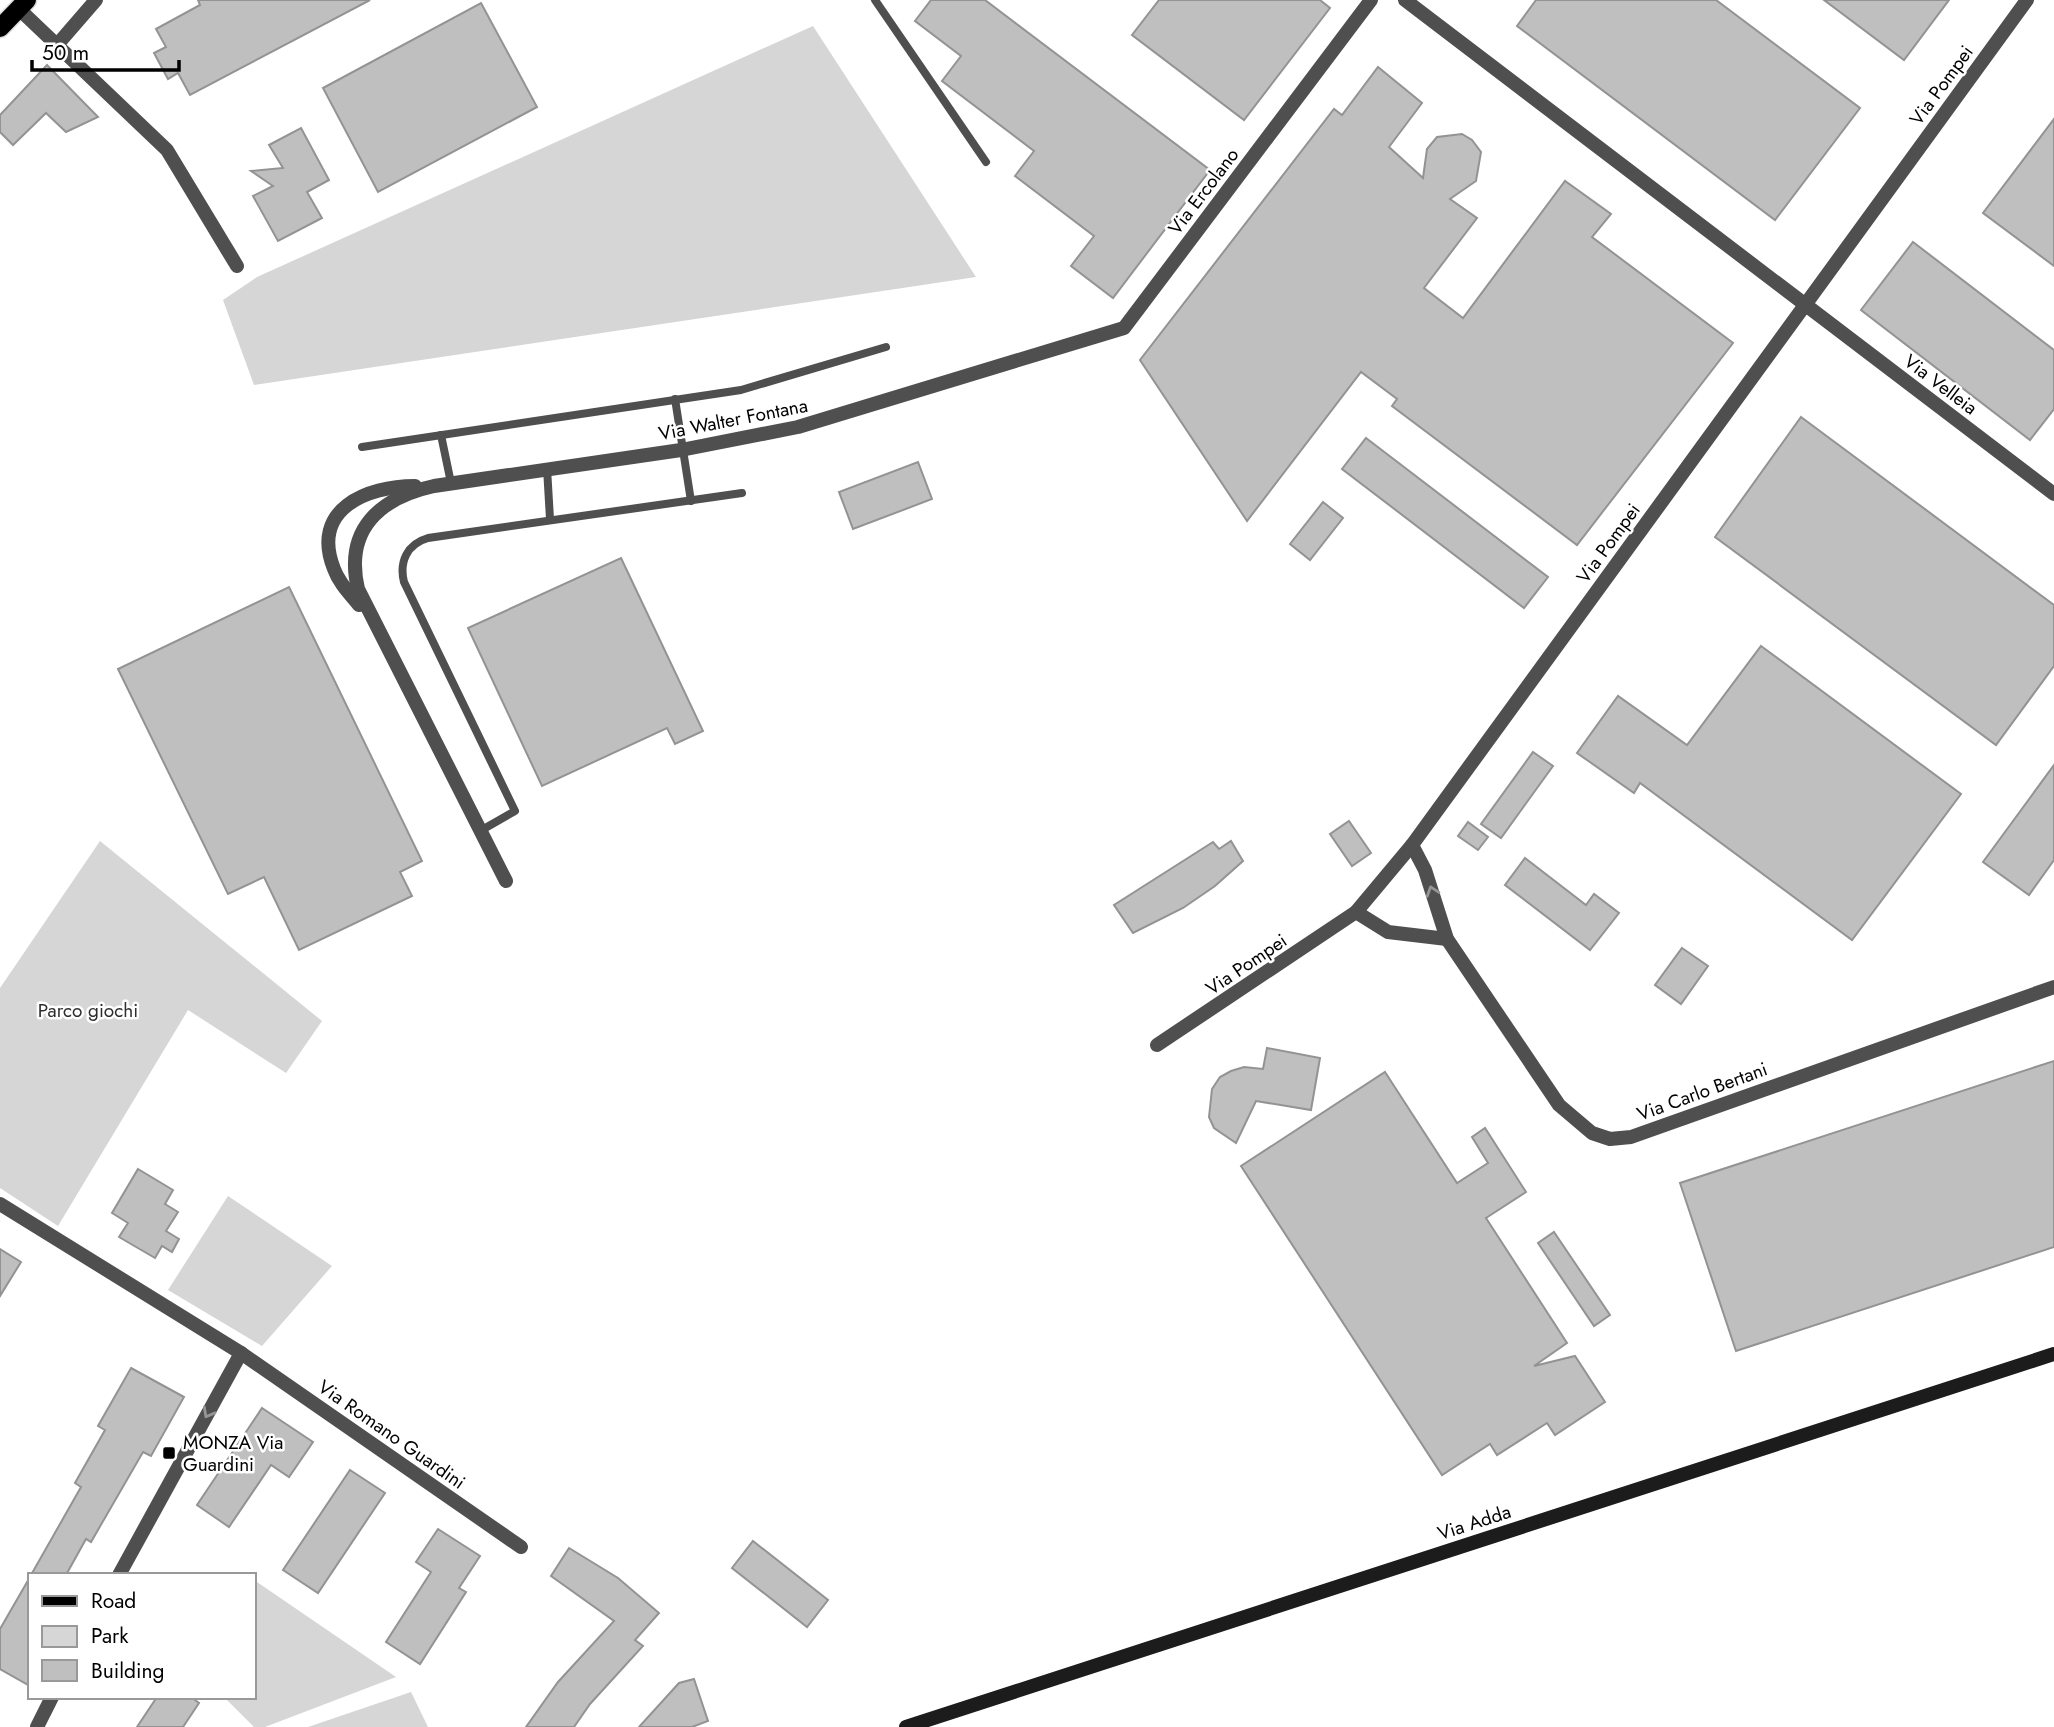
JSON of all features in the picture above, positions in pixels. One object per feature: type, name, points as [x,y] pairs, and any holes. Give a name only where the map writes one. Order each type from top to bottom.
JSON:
[{"type":"main road","points":[[0,28],[23,4]]},
{"type":"main road","name":"Via Adda","points":[[906,1727],[2054,1354]]},
{"type":"street","points":[[57,45],[96,0]]},
{"type":"street","name":"Via Ercolano","points":[[1031,355],[1124,328],[1371,0]]},
{"type":"street","points":[[1405,0],[1805,304]]},
{"type":"street","name":"Via Pompei","points":[[1157,1045],[1356,912],[1412,845],[2027,0]]},
{"type":"street","points":[[23,4],[57,45],[167,150],[237,266]]},
{"type":"street","name":"Via Velleia","points":[[1805,304],[2054,494]]},
{"type":"street","name":"Via Walter Fontana","points":[[506,881],[373,622],[355,576],[355,556],[360,537],[374,514],[407,492],[434,486],[681,450],[798,427],[1031,355]]},
{"type":"street","name":"Via Walter Fontana","points":[[373,622],[333,568],[330,545],[335,522],[349,503],[369,491],[390,486],[434,486]]},
{"type":"street","name":"Via Carlo Bertani","points":[[1412,845],[1425,870],[1447,939],[1559,1105],[1592,1133],[1610,1139],[1631,1137],[2054,987]]},
{"type":"street","points":[[1356,912],[1388,932],[1447,939]]},
{"type":"street","name":"Via Romano Guardini","points":[[0,1204],[241,1353],[521,1547]]},
{"type":"street","points":[[119,1573],[241,1353]]},
{"type":"street","points":[[37,1727],[51,1699]]},
{"type":"lane","points":[[875,0],[986,162]]},
{"type":"lane","points":[[362,447],[741,390],[886,347]]},
{"type":"lane","points":[[675,399],[691,501]]},
{"type":"lane","points":[[441,435],[451,483]]},
{"type":"lane","points":[[547,468],[550,519]]},
{"type":"lane","points":[[480,832],[515,811],[404,582],[403,561],[412,546],[425,538],[742,493]]},
{"type":"green space","points":[[813,26],[976,277],[254,385],[223,300],[257,277]]},
{"type":"green space","name":"Parco giochi","points":[[100,841],[322,1021],[286,1073],[188,1010],[58,1226],[0,1188],[0,988]]},
{"type":"green space","points":[[228,1196],[332,1266],[262,1346],[168,1290]]},
{"type":"green space","points":[[256,1581],[396,1677],[265,1727],[254,1727],[226,1699],[256,1699]]},
{"type":"green space","points":[[411,1692],[428,1727],[308,1727]]},
{"type":"building","points":[[198,0],[370,0],[190,95],[178,73],[168,79],[154,53],[166,47],[156,29],[200,5]]},
{"type":"building","points":[[931,0],[985,0],[1210,170],[1113,298],[1071,266],[1094,236],[1015,176],[1034,151],[942,81],[961,56],[915,21]]},
{"type":"building","points":[[1159,0],[1320,0],[1330,8],[1244,120],[1132,35]]},
{"type":"building","points":[[1536,0],[1716,0],[1860,108],[1775,220],[1517,26]]},
{"type":"building","points":[[1824,0],[1949,0],[1904,60]]},
{"type":"building","points":[[481,3],[537,107],[378,192],[323,88]]},
{"type":"building","points":[[47,65],[98,117],[66,132],[46,113],[13,145],[0,132],[0,115]]},
{"type":"building","points":[[1378,67],[1422,103],[1389,147],[1423,178],[1427,149],[1437,137],[1462,134],[1472,140],[1481,152],[1476,181],[1450,199],[1477,218],[1424,288],[1463,318],[1565,181],[1611,214],[1592,237],[1733,343],[1577,545],[1392,406],[1397,399],[1361,372],[1247,521],[1140,360],[1334,109],[1342,115]]},
{"type":"building","points":[[2054,119],[2054,266],[1983,213]]},
{"type":"building","points":[[301,128],[329,180],[307,192],[322,218],[278,241],[253,196],[273,186],[251,171],[283,168],[269,145]]},
{"type":"building","points":[[1913,242],[2054,350],[2054,409],[2030,440],[1861,310]]},
{"type":"building","points":[[1801,417],[2054,605],[2054,666],[1996,745],[1715,537]]},
{"type":"building","points":[[1366,438],[1548,577],[1524,608],[1342,469]]},
{"type":"building","points":[[918,462],[932,499],[853,529],[839,492]]},
{"type":"building","points":[[1323,502],[1343,518],[1310,560],[1290,544]]},
{"type":"building","points":[[621,558],[703,731],[675,744],[667,728],[542,786],[468,628]]},
{"type":"building","points":[[289,587],[422,861],[400,872],[412,896],[299,950],[264,877],[228,894],[118,669]]},
{"type":"building","points":[[1761,646],[1961,794],[1852,940],[1640,783],[1634,793],[1577,753],[1618,696],[1687,745]]},
{"type":"building","points":[[1533,752],[1553,766],[1501,838],[1481,824]]},
{"type":"building","points":[[2054,765],[2054,860],[2029,895],[1983,862]]},
{"type":"building","points":[[1349,821],[1371,853],[1352,866],[1330,834]]},
{"type":"building","points":[[1468,822],[1488,837],[1478,850],[1458,836]]},
{"type":"building","points":[[1231,841],[1243,861],[1215,886],[1183,908],[1133,933],[1114,905],[1213,842],[1219,849]]},
{"type":"building","points":[[1525,858],[1586,905],[1594,894],[1619,913],[1590,950],[1505,885]]},
{"type":"building","points":[[1682,948],[1708,966],[1681,1004],[1655,985]]},
{"type":"building","points":[[1267,1048],[1320,1058],[1311,1110],[1256,1101],[1236,1143],[1214,1128],[1209,1117],[1212,1089],[1220,1077],[1231,1071],[1244,1067],[1263,1069]]},
{"type":"building","points":[[2054,1061],[2054,1247],[1736,1351],[1680,1183]]},
{"type":"building","points":[[1385,1072],[1457,1183],[1488,1163],[1472,1137],[1485,1128],[1526,1192],[1486,1218],[1567,1343],[1534,1366],[1575,1356],[1605,1402],[1555,1435],[1547,1423],[1497,1455],[1490,1444],[1442,1475],[1241,1166]]},
{"type":"building","points":[[138,1169],[173,1190],[165,1204],[178,1212],[166,1231],[179,1239],[172,1252],[162,1246],[155,1258],[119,1237],[128,1223],[112,1213]]},
{"type":"building","points":[[1554,1232],[1610,1315],[1594,1326],[1538,1243]]},
{"type":"building","points":[[0,1249],[21,1262],[0,1296]]},
{"type":"building","points":[[131,1368],[184,1397],[151,1456],[143,1452],[91,1542],[86,1539],[67,1573],[32,1573],[81,1487],[75,1483],[105,1430],[98,1426]]},
{"type":"building","points":[[262,1408],[313,1442],[289,1477],[271,1465],[229,1527],[197,1505]]},
{"type":"building","points":[[350,1470],[385,1493],[318,1593],[283,1570]]},
{"type":"building","points":[[438,1529],[480,1556],[459,1588],[466,1592],[420,1664],[386,1642],[431,1572],[416,1562]]},
{"type":"building","points":[[753,1541],[828,1600],[807,1627],[732,1568]]},
{"type":"building","points":[[569,1548],[618,1578],[659,1613],[635,1640],[643,1646],[590,1704],[574,1727],[526,1727],[558,1682],[614,1621],[551,1576]]},
{"type":"building","points":[[28,1580],[28,1685],[0,1669],[0,1629]]},
{"type":"building","points":[[694,1679],[708,1721],[692,1727],[639,1727],[679,1683]]},
{"type":"building","points":[[156,1699],[194,1699],[199,1703],[183,1727],[137,1727]]},
{"type":"place","name":"MONZA Via Guardini","points":[[169,1453]]}]
